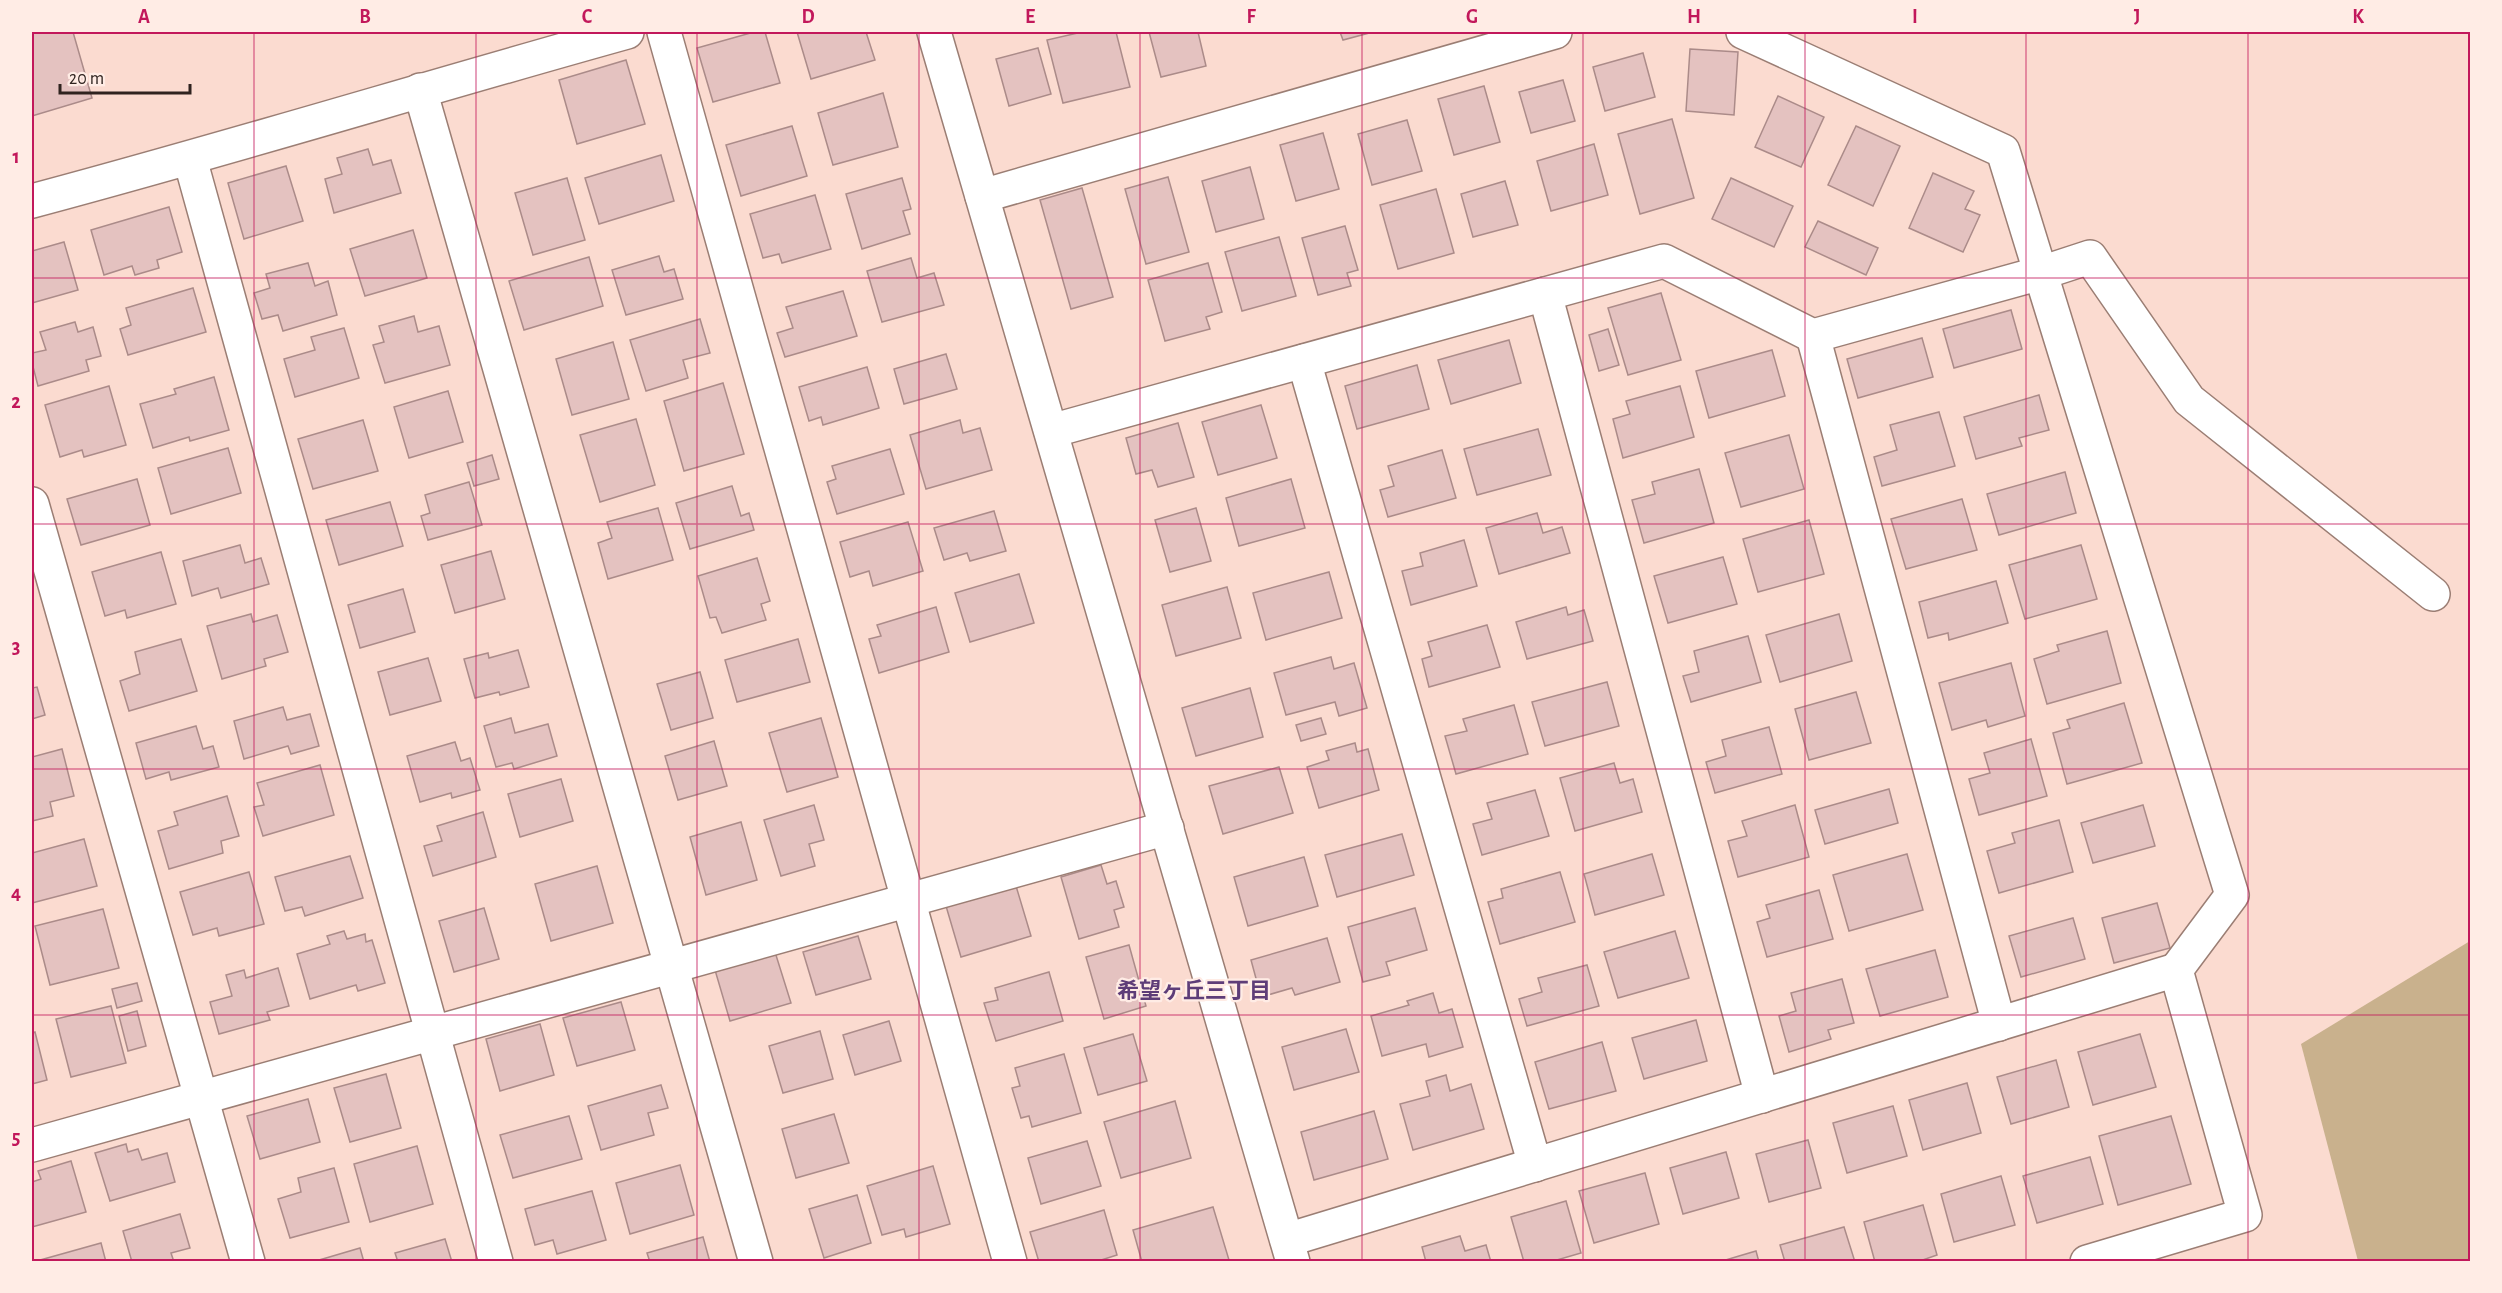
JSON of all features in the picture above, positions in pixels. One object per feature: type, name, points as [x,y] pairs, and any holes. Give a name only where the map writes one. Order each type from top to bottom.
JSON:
[{"type":"street","points":[[32,201],[190,159],[420,90],[627,32]]},
{"type":"street","points":[[664,32],[1010,1262]]},
{"type":"street","points":[[934,32],[1290,1251],[1535,1165],[2176,970],[2232,896],[2003,151],[1743,32]]},
{"type":"street","points":[[982,196],[1555,32]]},
{"type":"street","points":[[420,90],[756,1262]]},
{"type":"street","points":[[190,159],[496,1262]]},
{"type":"street","points":[[1051,431],[1664,261],[1813,336],[2090,258],[2189,400],[2433,594]]},
{"type":"street","points":[[1545,294],[1762,1096]]},
{"type":"street","points":[[1813,336],[1999,1024]]},
{"type":"street","points":[[1304,361],[1535,1165]]},
{"type":"street","points":[[32,504],[248,1262]]},
{"type":"street","points":[[32,1145],[1167,828]]},
{"type":"street","points":[[2087,1262],[2245,1215],[2176,970]]},
{"type":"shaded area","points":[[2470,941],[2470,1261],[2358,1261],[2301,1044]]},
{"type":"building","points":[[32,32],[73,32],[92,98],[32,116]]},
{"type":"building","points":[[754,32],[765,32],[780,83],[713,102],[697,48]]},
{"type":"building","points":[[797,32],[866,32],[875,60],[811,79]]},
{"type":"building","points":[[1082,32],[1116,32],[1130,87],[1063,103],[1047,40]]},
{"type":"building","points":[[1149,32],[1198,32],[1206,66],[1161,77]]},
{"type":"building","points":[[1340,32],[1373,32],[1343,40]]},
{"type":"building","points":[[1038,48],[1051,94],[1009,106],[996,59]]},
{"type":"building","points":[[1690,49],[1738,52],[1734,115],[1686,111]]},
{"type":"building","points":[[1643,53],[1655,97],[1605,111],[1593,67]]},
{"type":"building","points":[[626,60],[645,124],[577,144],[559,80]]},
{"type":"building","points":[[1563,80],[1575,121],[1531,133],[1519,92]]},
{"type":"building","points":[[1484,86],[1500,142],[1454,155],[1438,99]]},
{"type":"building","points":[[883,93],[898,147],[833,165],[818,113]]},
{"type":"building","points":[[1778,96],[1824,117],[1801,167],[1755,147]]},
{"type":"building","points":[[1672,119],[1694,198],[1640,214],[1618,134]]},
{"type":"building","points":[[1407,120],[1422,171],[1372,185],[1358,134]]},
{"type":"building","points":[[792,126],[807,176],[741,196],[726,145]]},
{"type":"building","points":[[1856,126],[1900,146],[1873,206],[1828,185]]},
{"type":"building","points":[[1323,133],[1339,189],[1296,201],[1280,145]]},
{"type":"building","points":[[1594,144],[1608,195],[1551,211],[1537,161]]},
{"type":"building","points":[[368,149],[373,165],[391,160],[401,193],[334,213],[325,179],[342,174],[337,158]]},
{"type":"building","points":[[661,155],[674,201],[599,224],[585,178]]},
{"type":"building","points":[[286,166],[303,221],[244,239],[228,183]]},
{"type":"building","points":[[1250,167],[1264,219],[1216,232],[1202,181]]},
{"type":"building","points":[[1933,173],[1974,191],[1965,209],[1980,215],[1963,252],[1909,228]]},
{"type":"building","points":[[1168,177],[1189,252],[1146,264],[1125,189]]},
{"type":"building","points":[[567,178],[585,240],[533,255],[515,193]]},
{"type":"building","points":[[902,178],[911,209],[903,211],[910,234],[862,249],[846,194]]},
{"type":"building","points":[[1731,178],[1793,206],[1774,247],[1712,219]]},
{"type":"building","points":[[1505,181],[1518,225],[1473,237],[1461,194]]},
{"type":"building","points":[[1082,188],[1113,297],[1071,309],[1040,200]]},
{"type":"building","points":[[1436,189],[1454,253],[1398,269],[1380,205]]},
{"type":"building","points":[[815,195],[831,249],[782,263],[779,254],[763,258],[750,214]]},
{"type":"building","points":[[169,207],[182,252],[157,260],[159,268],[135,275],[132,266],[104,275],[91,230]]},
{"type":"building","points":[[1818,221],[1878,248],[1866,275],[1805,247]]},
{"type":"building","points":[[1345,226],[1358,270],[1347,273],[1351,286],[1318,295],[1302,238]]},
{"type":"building","points":[[413,230],[427,278],[365,296],[350,249]]},
{"type":"building","points":[[1279,237],[1296,296],[1242,311],[1225,252]]},
{"type":"building","points":[[64,242],[78,290],[32,303],[32,251]]},
{"type":"building","points":[[659,256],[664,272],[674,269],[683,299],[626,315],[612,270]]},
{"type":"building","points":[[589,257],[603,306],[524,330],[509,281]]},
{"type":"building","points":[[911,258],[917,278],[934,273],[944,305],[882,322],[867,271]]},
{"type":"building","points":[[308,263],[315,286],[328,281],[337,315],[283,331],[278,315],[262,319],[254,293],[270,288],[266,274]]},
{"type":"building","points":[[1208,263],[1222,312],[1206,317],[1210,329],[1165,341],[1148,280]]},
{"type":"building","points":[[193,288],[206,332],[128,355],[120,329],[131,325],[126,308]]},
{"type":"building","points":[[843,291],[857,336],[785,357],[777,333],[793,328],[786,307]]},
{"type":"building","points":[[1661,293],[1681,360],[1628,375],[1608,308]]},
{"type":"building","points":[[2011,310],[2022,349],[1954,368],[1943,329]]},
{"type":"building","points":[[414,316],[418,332],[439,326],[450,365],[385,383],[373,345],[384,342],[379,326]]},
{"type":"building","points":[[700,319],[710,353],[683,360],[688,378],[646,391],[630,340]]},
{"type":"building","points":[[75,322],[78,332],[93,327],[101,356],[86,360],[89,371],[38,386],[32,353],[46,350],[40,332]]},
{"type":"building","points":[[344,328],[359,378],[295,397],[284,359],[315,350],[311,337]]},
{"type":"building","points":[[1608,329],[1619,365],[1599,371],[1589,335]]},
{"type":"building","points":[[1922,338],[1933,377],[1858,398],[1847,359]]},
{"type":"building","points":[[1509,340],[1521,383],[1451,404],[1438,360]]},
{"type":"building","points":[[613,342],[629,399],[572,415],[556,359]]},
{"type":"building","points":[[1772,350],[1785,396],[1709,418],[1696,371]]},
{"type":"building","points":[[946,354],[957,389],[904,404],[894,369]]},
{"type":"building","points":[[1417,365],[1429,409],[1357,429],[1345,386]]},
{"type":"building","points":[[867,367],[879,408],[823,425],[821,417],[809,421],[799,387]]},
{"type":"building","points":[[214,377],[229,430],[190,441],[189,437],[153,448],[140,404],[176,394],[174,389]]},
{"type":"building","points":[[723,383],[744,454],[684,471],[664,401]]},
{"type":"building","points":[[109,386],[126,445],[84,457],[82,450],[60,457],[45,405]]},
{"type":"building","points":[[1680,386],[1694,437],[1623,458],[1613,419],[1630,414],[1626,401]]},
{"type":"building","points":[[448,391],[463,442],[409,458],[394,407]]},
{"type":"building","points":[[2039,395],[2049,430],[2019,438],[2022,446],[1976,459],[1964,417]]},
{"type":"building","points":[[1261,405],[1277,458],[1218,475],[1202,422]]},
{"type":"building","points":[[1939,412],[1955,466],[1882,486],[1874,457],[1897,450],[1890,425]]},
{"type":"building","points":[[636,419],[655,485],[600,502],[580,435]]},
{"type":"building","points":[[363,420],[378,471],[313,489],[298,439]]},
{"type":"building","points":[[960,420],[963,433],[980,428],[992,470],[926,489],[910,435]]},
{"type":"building","points":[[1178,423],[1194,477],[1158,487],[1152,470],[1136,474],[1126,438]]},
{"type":"building","points":[[1538,429],[1551,475],[1477,495],[1464,449]]},
{"type":"building","points":[[1789,435],[1804,489],[1741,507],[1725,453]]},
{"type":"building","points":[[228,448],[241,493],[171,514],[158,468]]},
{"type":"building","points":[[890,449],[904,494],[837,514],[827,482],[836,479],[832,466]]},
{"type":"building","points":[[1442,450],[1456,498],[1388,517],[1380,490],[1394,486],[1388,466]]},
{"type":"building","points":[[492,455],[499,479],[474,486],[467,463]]},
{"type":"building","points":[[1699,469],[1714,523],[1644,543],[1632,500],[1655,494],[1652,482]]},
{"type":"building","points":[[2065,472],[2076,513],[1999,535],[1987,494]]},
{"type":"building","points":[[137,479],[150,525],[81,545],[67,499]]},
{"type":"building","points":[[1291,479],[1305,528],[1239,546],[1226,498]]},
{"type":"building","points":[[469,482],[482,525],[428,540],[421,516],[430,513],[425,495]]},
{"type":"building","points":[[732,486],[741,516],[749,513],[754,530],[690,549],[676,503]]},
{"type":"building","points":[[1962,499],[1977,550],[1906,569],[1891,519]]},
{"type":"building","points":[[390,502],[403,546],[339,565],[326,520]]},
{"type":"building","points":[[658,508],[673,560],[608,579],[598,543],[612,538],[607,522]]},
{"type":"building","points":[[1196,508],[1211,561],[1170,572],[1155,520]]},
{"type":"building","points":[[994,511],[1006,551],[970,561],[967,553],[944,560],[934,528]]},
{"type":"building","points":[[1537,513],[1543,533],[1562,527],[1570,553],[1499,574],[1486,528]]},
{"type":"building","points":[[1809,520],[1824,574],[1758,592],[1743,539]]},
{"type":"building","points":[[908,522],[923,571],[873,586],[869,571],[850,577],[840,542]]},
{"type":"building","points":[[1464,540],[1477,586],[1411,605],[1402,571],[1423,566],[1420,553]]},
{"type":"building","points":[[240,545],[245,563],[261,558],[269,584],[221,598],[218,588],[192,596],[183,561]]},
{"type":"building","points":[[2081,545],[2097,599],[2025,619],[2009,565]]},
{"type":"building","points":[[491,551],[505,599],[455,613],[441,565]]},
{"type":"building","points":[[161,552],[176,604],[127,618],[125,610],[105,616],[92,572]]},
{"type":"building","points":[[1723,557],[1737,604],[1668,623],[1654,576]]},
{"type":"building","points":[[757,558],[770,601],[761,604],[766,620],[722,633],[716,617],[710,618],[698,576]]},
{"type":"building","points":[[1329,572],[1342,618],[1266,640],[1253,593]]},
{"type":"building","points":[[1019,574],[1034,623],[970,642],[955,593]]},
{"type":"building","points":[[1996,581],[2008,623],[1949,640],[1948,633],[1928,638],[1919,602]]},
{"type":"building","points":[[1227,587],[1241,638],[1176,656],[1162,605]]},
{"type":"building","points":[[403,589],[415,632],[360,648],[348,605]]},
{"type":"building","points":[[936,607],[949,652],[879,673],[869,639],[881,636],[877,625]]},
{"type":"building","points":[[1566,607],[1568,615],[1584,610],[1593,641],[1527,659],[1516,622]]},
{"type":"building","points":[[251,614],[253,622],[277,615],[288,652],[264,659],[266,666],[222,679],[207,626]]},
{"type":"building","points":[[1839,614],[1852,661],[1780,682],[1766,635]]},
{"type":"building","points":[[1487,625],[1500,667],[1429,687],[1422,659],[1432,656],[1428,642]]},
{"type":"building","points":[[2107,631],[2121,683],[2047,704],[2034,659],[2059,651],[2057,645]]},
{"type":"building","points":[[1748,636],[1761,682],[1691,702],[1683,676],[1699,672],[1694,651]]},
{"type":"building","points":[[181,639],[197,691],[129,711],[120,681],[140,674],[135,652]]},
{"type":"building","points":[[798,639],[810,682],[737,702],[725,660]]},
{"type":"building","points":[[518,650],[529,687],[500,695],[499,692],[475,698],[464,659],[488,653],[489,658]]},
{"type":"building","points":[[1331,657],[1334,669],[1354,663],[1367,708],[1339,716],[1335,702],[1286,715],[1274,673]]},
{"type":"building","points":[[428,658],[441,701],[390,715],[378,672]]},
{"type":"building","points":[[2011,663],[2025,716],[1988,727],[1986,720],[1952,730],[1939,683]]},
{"type":"building","points":[[700,672],[713,718],[671,730],[657,684]]},
{"type":"building","points":[[1607,682],[1619,726],[1545,746],[1532,702]]},
{"type":"building","points":[[37,687],[45,715],[32,719],[32,688]]},
{"type":"building","points":[[1250,688],[1263,737],[1196,756],[1182,708]]},
{"type":"building","points":[[1856,692],[1871,743],[1809,760],[1795,709]]},
{"type":"building","points":[[2124,703],[2142,763],[2067,784],[2053,733],[2070,728],[2067,720]]},
{"type":"building","points":[[1514,705],[1528,754],[1456,774],[1445,736],[1467,731],[1463,719]]},
{"type":"building","points":[[283,707],[287,720],[310,714],[319,746],[291,754],[288,746],[244,759],[234,721]]},
{"type":"building","points":[[511,718],[515,733],[548,724],[557,756],[514,769],[512,763],[496,767],[484,726]]},
{"type":"building","points":[[821,718],[838,777],[787,792],[769,733]]},
{"type":"building","points":[[1321,718],[1326,734],[1301,741],[1296,725]]},
{"type":"building","points":[[196,726],[203,749],[213,746],[219,767],[171,780],[169,772],[146,779],[136,743]]},
{"type":"building","points":[[1769,727],[1782,774],[1715,793],[1706,762],[1726,756],[1722,740]]},
{"type":"building","points":[[2031,739],[2047,796],[1979,815],[1969,779],[1990,773],[1984,753]]},
{"type":"building","points":[[714,741],[727,786],[678,800],[665,756]]},
{"type":"building","points":[[455,742],[461,761],[470,758],[480,790],[452,798],[451,793],[420,802],[407,756]]},
{"type":"building","points":[[1355,743],[1357,752],[1368,749],[1379,790],[1319,808],[1307,767],[1329,760],[1326,751]]},
{"type":"building","points":[[62,749],[74,796],[50,802],[53,816],[32,821],[32,757]]},
{"type":"building","points":[[1614,763],[1620,783],[1633,779],[1642,812],[1575,831],[1560,778]]},
{"type":"building","points":[[320,765],[334,815],[263,836],[254,807],[264,805],[257,783]]},
{"type":"building","points":[[1279,767],[1293,813],[1223,834],[1209,786]]},
{"type":"building","points":[[561,779],[573,821],[520,837],[508,794]]},
{"type":"building","points":[[1889,789],[1898,823],[1825,844],[1815,810]]},
{"type":"building","points":[[1535,790],[1549,836],[1482,855],[1473,824],[1492,819],[1487,803]]},
{"type":"building","points":[[227,796],[239,836],[221,841],[223,853],[169,869],[158,831],[178,825],[174,812]]},
{"type":"building","points":[[814,805],[824,840],[809,844],[815,866],[781,876],[764,820]]},
{"type":"building","points":[[1795,805],[1809,857],[1738,877],[1728,841],[1747,836],[1742,821]]},
{"type":"building","points":[[2143,805],[2155,846],[2093,863],[2081,823]]},
{"type":"building","points":[[483,812],[496,857],[433,876],[424,846],[442,841],[437,826]]},
{"type":"building","points":[[2059,820],[2073,872],[1999,893],[1987,851],[2015,843],[2012,833]]},
{"type":"building","points":[[741,822],[757,880],[706,895],[690,837]]},
{"type":"building","points":[[1402,834],[1414,875],[1337,897],[1325,855]]},
{"type":"building","points":[[84,839],[97,886],[32,903],[32,853]]},
{"type":"building","points":[[1652,854],[1664,895],[1595,915],[1584,874]]},
{"type":"building","points":[[1907,854],[1923,910],[1849,931],[1833,875]]},
{"type":"building","points":[[350,856],[363,898],[305,916],[302,907],[285,911],[275,877]]},
{"type":"building","points":[[1304,857],[1318,906],[1248,926],[1234,877]]},
{"type":"building","points":[[1101,865],[1107,884],[1116,881],[1124,907],[1114,910],[1119,927],[1079,939],[1061,877]]},
{"type":"building","points":[[597,866],[613,923],[551,941],[535,884]]},
{"type":"building","points":[[249,872],[264,924],[219,936],[217,928],[193,935],[180,892]]},
{"type":"building","points":[[1560,872],[1575,922],[1500,944],[1488,902],[1503,898],[1501,889]]},
{"type":"building","points":[[1016,886],[1031,936],[961,957],[946,906]]},
{"type":"building","points":[[1819,890],[1833,939],[1767,957],[1757,922],[1770,918],[1766,905]]},
{"type":"building","points":[[2157,903],[2170,948],[2114,963],[2102,918]]},
{"type":"building","points":[[484,908],[499,959],[454,972],[439,921]]},
{"type":"building","points":[[1415,908],[1427,950],[1386,962],[1390,975],[1363,982],[1348,927]]},
{"type":"building","points":[[103,909],[119,968],[50,985],[35,926]]},
{"type":"building","points":[[2073,918],[2085,959],[2021,977],[2009,936]]},
{"type":"building","points":[[344,931],[347,939],[365,934],[366,942],[372,940],[385,983],[358,991],[356,985],[310,999],[297,954],[330,944],[327,936]]},
{"type":"building","points":[[1675,931],[1689,978],[1618,998],[1604,952]]},
{"type":"building","points":[[858,936],[871,979],[816,995],[803,952]]},
{"type":"building","points":[[1327,938],[1340,982],[1295,995],[1292,988],[1261,997],[1251,960]]},
{"type":"building","points":[[1129,945],[1146,1006],[1104,1019],[1086,957]]},
{"type":"building","points":[[1935,950],[1948,997],[1880,1016],[1866,969]]},
{"type":"building","points":[[775,952],[791,1003],[730,1021],[715,970]]},
{"type":"building","points":[[1587,965],[1599,1006],[1527,1026],[1519,999],[1542,992],[1538,978]]},
{"type":"building","points":[[278,968],[289,1006],[267,1012],[270,1020],[219,1034],[210,1002],[232,996],[226,975],[244,970],[246,978]]},
{"type":"building","points":[[1049,972],[1063,1021],[996,1041],[984,1003],[998,1000],[995,988]]},
{"type":"building","points":[[1842,979],[1854,1023],[1828,1030],[1831,1039],[1789,1052],[1779,1016],[1796,1011],[1791,993]]},
{"type":"building","points":[[137,983],[142,1001],[117,1008],[112,989]]},
{"type":"building","points":[[1433,993],[1439,1013],[1452,1009],[1463,1047],[1429,1057],[1426,1044],[1382,1056],[1371,1016],[1409,1005],[1407,1001]]},
{"type":"building","points":[[621,1002],[635,1050],[577,1066],[563,1018]]},
{"type":"building","points":[[111,1006],[126,1063],[71,1077],[56,1019]]},
{"type":"building","points":[[137,1011],[146,1046],[128,1051],[119,1016]]},
{"type":"building","points":[[1696,1020],[1707,1061],[1644,1079],[1632,1038]]},
{"type":"building","points":[[889,1021],[901,1061],[855,1075],[843,1035]]},
{"type":"building","points":[[540,1024],[554,1075],[500,1091],[486,1039]]},
{"type":"building","points":[[1346,1029],[1359,1072],[1294,1090],[1282,1047]]},
{"type":"building","points":[[820,1031],[833,1079],[783,1093],[769,1046]]},
{"type":"building","points":[[35,1032],[47,1080],[32,1084],[32,1033]]},
{"type":"building","points":[[1133,1034],[1147,1081],[1098,1095],[1084,1048]]},
{"type":"building","points":[[2140,1034],[2156,1087],[2093,1105],[2078,1052]]},
{"type":"building","points":[[1602,1042],[1616,1091],[1549,1109],[1535,1062]]},
{"type":"building","points":[[1064,1054],[1081,1113],[1032,1127],[1029,1116],[1021,1118],[1012,1088],[1020,1086],[1015,1068]]},
{"type":"building","points":[[2056,1060],[2069,1107],[2011,1124],[1997,1077]]},
{"type":"building","points":[[386,1074],[401,1128],[350,1142],[334,1088]]},
{"type":"building","points":[[1446,1075],[1450,1091],[1471,1084],[1484,1129],[1413,1150],[1400,1104],[1430,1096],[1426,1081]]},
{"type":"building","points":[[1967,1083],[1981,1133],[1923,1150],[1909,1100]]},
{"type":"building","points":[[661,1085],[668,1108],[648,1113],[654,1135],[601,1150],[588,1106]]},
{"type":"building","points":[[308,1099],[320,1142],[260,1159],[247,1116]]},
{"type":"building","points":[[1175,1101],[1191,1158],[1121,1178],[1104,1122]]},
{"type":"building","points":[[1893,1106],[1907,1156],[1847,1173],[1833,1123]]},
{"type":"building","points":[[1374,1111],[1388,1159],[1314,1180],[1301,1132]]},
{"type":"building","points":[[834,1114],[849,1163],[796,1178],[782,1129]]},
{"type":"building","points":[[569,1116],[582,1159],[513,1178],[500,1135]]},
{"type":"building","points":[[2171,1116],[2191,1184],[2118,1205],[2099,1136]]},
{"type":"building","points":[[1808,1140],[1821,1188],[1769,1202],[1756,1154]]},
{"type":"building","points":[[1087,1141],[1101,1186],[1041,1204],[1028,1158]]},
{"type":"building","points":[[126,1144],[128,1152],[138,1149],[142,1160],[167,1153],[175,1182],[110,1201],[95,1153]]},
{"type":"building","points":[[417,1146],[433,1204],[370,1222],[354,1164]]},
{"type":"building","points":[[1726,1152],[1739,1198],[1683,1214],[1670,1168]]},
{"type":"building","points":[[2090,1157],[2103,1204],[2037,1223],[2023,1176]]},
{"type":"building","points":[[71,1161],[86,1212],[32,1227],[32,1182],[41,1179],[38,1171]]},
{"type":"building","points":[[680,1165],[694,1215],[630,1234],[616,1183]]},
{"type":"building","points":[[933,1166],[950,1224],[906,1237],[904,1229],[882,1235],[867,1186]]},
{"type":"building","points":[[334,1168],[349,1222],[290,1238],[278,1199],[301,1192],[298,1178]]},
{"type":"building","points":[[1645,1173],[1659,1224],[1594,1243],[1579,1191]]},
{"type":"building","points":[[2001,1176],[2015,1225],[1954,1242],[1941,1194]]},
{"type":"building","points":[[592,1191],[606,1240],[557,1254],[553,1240],[535,1245],[525,1209]]},
{"type":"building","points":[[857,1195],[871,1243],[824,1258],[809,1209]]},
{"type":"building","points":[[1566,1201],[1581,1253],[1550,1262],[1524,1262],[1511,1217]]},
{"type":"building","points":[[1923,1205],[1937,1255],[1917,1262],[1875,1262],[1864,1222]]},
{"type":"building","points":[[1213,1207],[1229,1260],[1142,1262],[1133,1230]]},
{"type":"building","points":[[1104,1210],[1117,1255],[1095,1262],[1039,1262],[1030,1232]]},
{"type":"building","points":[[180,1214],[190,1248],[171,1253],[174,1262],[132,1262],[123,1231]]},
{"type":"building","points":[[1844,1227],[1855,1262],[1785,1262],[1780,1245]]},
{"type":"building","points":[[1460,1236],[1465,1251],[1486,1245],[1491,1262],[1426,1262],[1422,1247]]},
{"type":"building","points":[[703,1237],[710,1262],[650,1262],[647,1253]]},
{"type":"building","points":[[445,1239],[452,1262],[398,1262],[395,1253]]},
{"type":"building","points":[[101,1243],[106,1262],[33,1262]]},
{"type":"building","points":[[360,1248],[364,1262],[312,1262],[326,1258]]},
{"type":"building","points":[[1756,1251],[1759,1262],[1719,1262],[1739,1256]]},
{"type":"district","name":"希望ヶ丘三丁目","points":[[1194,990]]}]
